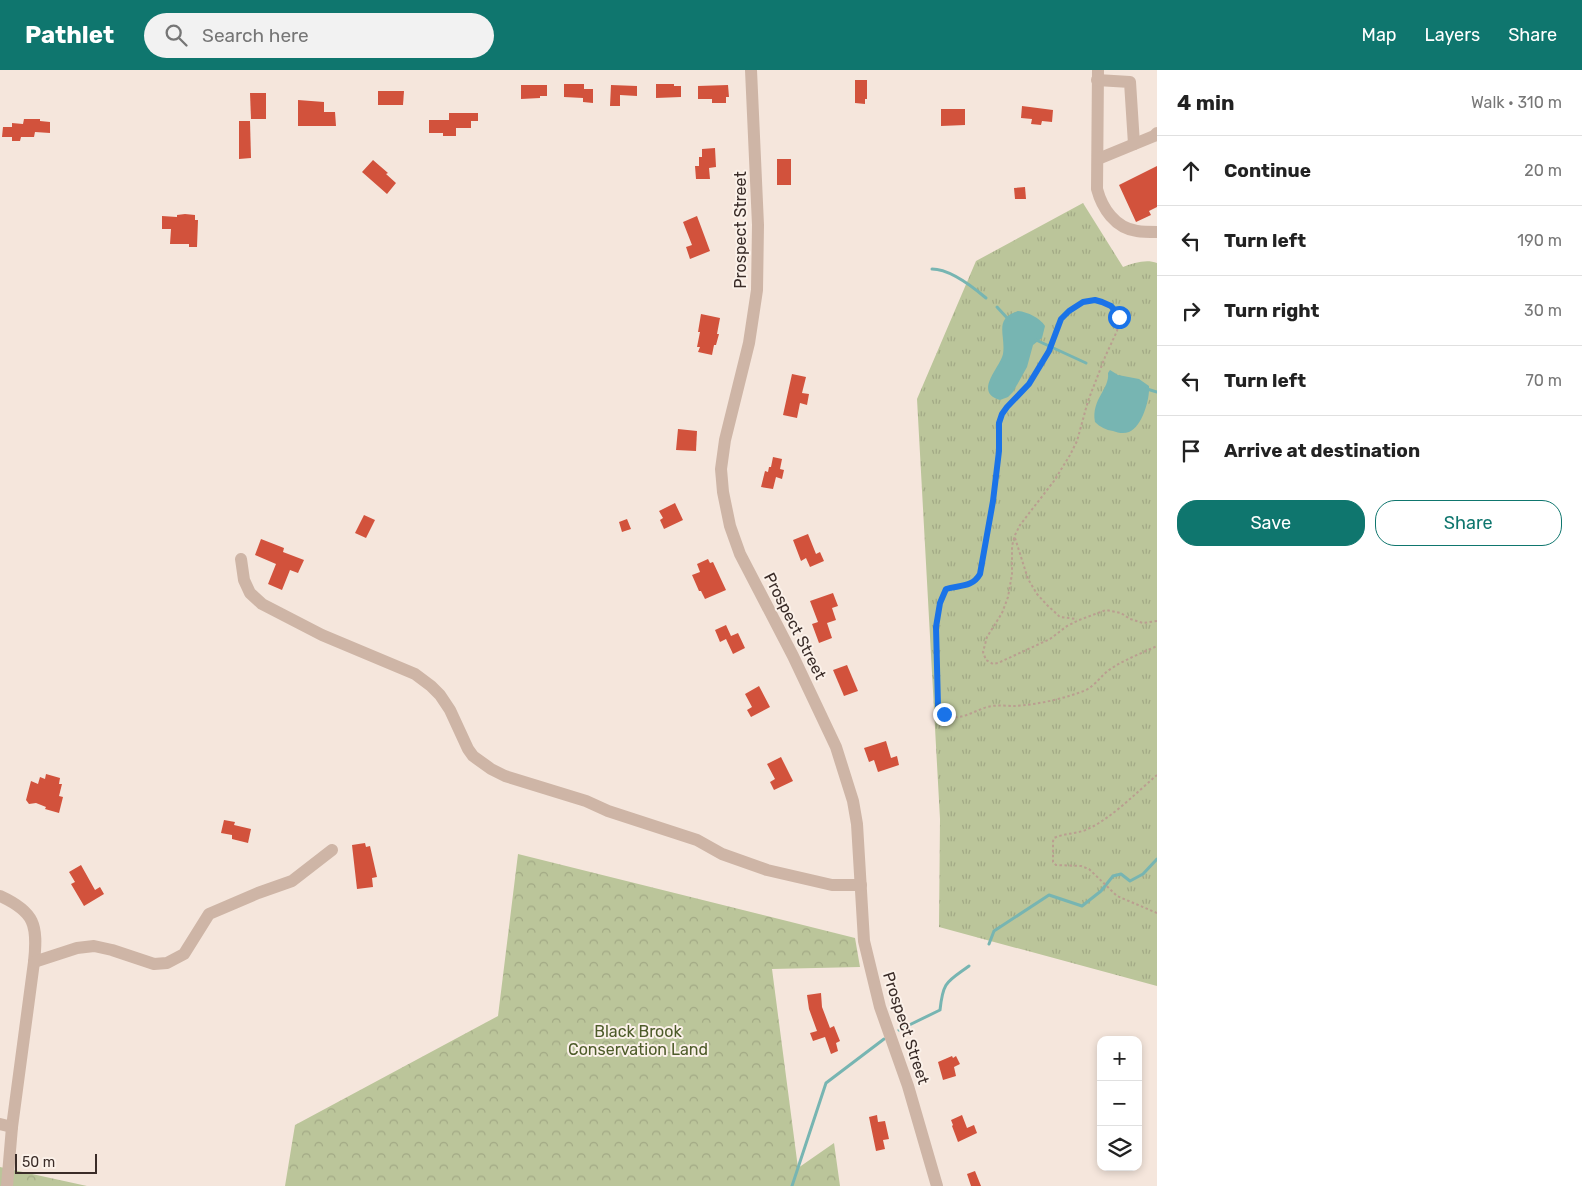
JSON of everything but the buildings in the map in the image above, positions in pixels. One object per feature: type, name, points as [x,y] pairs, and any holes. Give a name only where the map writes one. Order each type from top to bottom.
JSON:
[{"type":"street","name":"Prospect Street","points":[[751,70],[758,225],[757,290],[749,343],[725,440],[721,469],[723,492],[730,526],[740,554],[793,656],[836,747],[856,812],[864,941],[880,1007],[908,1086],[936,1186]]},
{"type":"street","points":[[1134,144],[1130,82],[1098,75],[1097,189],[1100,200],[1105,209],[1119,224],[1136,231],[1157,232]]},
{"type":"street","points":[[1098,159],[1154,136],[1157,133]]},
{"type":"street","points":[[241,558],[244,580],[250,593],[262,604],[322,635],[416,674],[431,686],[450,710],[468,749],[491,769],[506,776],[586,801],[608,811],[697,840],[722,854],[767,870],[832,885],[861,885]]},
{"type":"street","points":[[34,962],[77,948],[94,946],[154,964],[167,963],[184,954],[208,914],[258,892],[292,881],[332,850]]},
{"type":"street","points":[[0,896],[21,908],[34,925],[36,935],[34,962],[6,1125],[9,1169],[7,1186]]},
{"type":"path","points":[[1157,621],[1143,623],[1130,619],[1121,613],[1106,610],[1079,620],[1067,626],[1050,639],[1005,660],[993,664],[986,660],[983,652],[985,643],[1006,603],[1011,588],[1012,546],[1015,536],[1023,521],[1054,481],[1075,446],[1088,401],[1118,327],[1117,313],[1111,306],[1091,300],[1074,307],[1061,319],[1049,351],[1029,384],[1004,410],[1000,419],[999,451],[993,501],[980,574],[976,580],[967,585],[946,589],[942,596],[936,627],[939,708],[947,716],[962,717],[992,706],[1017,706],[1059,698],[1089,688],[1112,668],[1157,646]]},
{"type":"path","points":[[1015,536],[1028,579],[1037,594],[1060,617],[1079,620]]},
{"type":"path","points":[[1157,775],[1106,818],[1086,830],[1054,838],[1053,841],[1053,862],[1056,865],[1081,866],[1089,869],[1117,896],[1157,913]]},
{"type":"green space","points":[[1083,203],[1123,267],[1144,261],[1157,263],[1157,986],[939,927],[940,819],[917,399],[976,261]]},
{"type":"green space","name":"Black Brook Conservation Land","points":[[518,854],[855,938],[860,967],[772,969],[798,1168],[834,1143],[840,1186],[285,1186],[295,1125],[498,1016]]},
{"type":"green space","points":[[0,1167],[87,1186],[0,1186]]},
{"type":"water","points":[[1018,311],[1033,316],[1045,326],[1042,338],[1033,345],[1027,367],[1013,392],[1008,397],[1000,400],[992,396],[988,386],[1003,354],[1003,323],[1010,314]]},
{"type":"water","points":[[1110,370],[1118,375],[1139,379],[1149,386],[1147,405],[1141,419],[1134,429],[1127,433],[1108,430],[1095,422],[1094,414],[1096,407]]},
{"type":"waterway","points":[[932,269],[953,275],[986,298]]},
{"type":"waterway","points":[[997,307],[1009,320]]},
{"type":"waterway","points":[[1036,340],[1086,363]]},
{"type":"waterway","points":[[1147,389],[1157,392]]},
{"type":"waterway","points":[[989,944],[994,931],[1049,895],[1082,906],[1101,891],[1113,876],[1121,874],[1130,881],[1143,874],[1157,859]]},
{"type":"waterway","points":[[899,1030],[940,1010],[947,983],[969,966]]},
{"type":"waterway","points":[[792,1186],[826,1083],[884,1039]]},
{"type":"route","points":[[944,714],[938,706],[936,627],[940,603],[943,592],[946,589],[972,583],[980,574],[993,501],[999,451],[999,423],[1002,414],[1029,384],[1049,351],[1061,319],[1069,311],[1083,302],[1095,300],[1109,304],[1115,309],[1119,317]]}]
